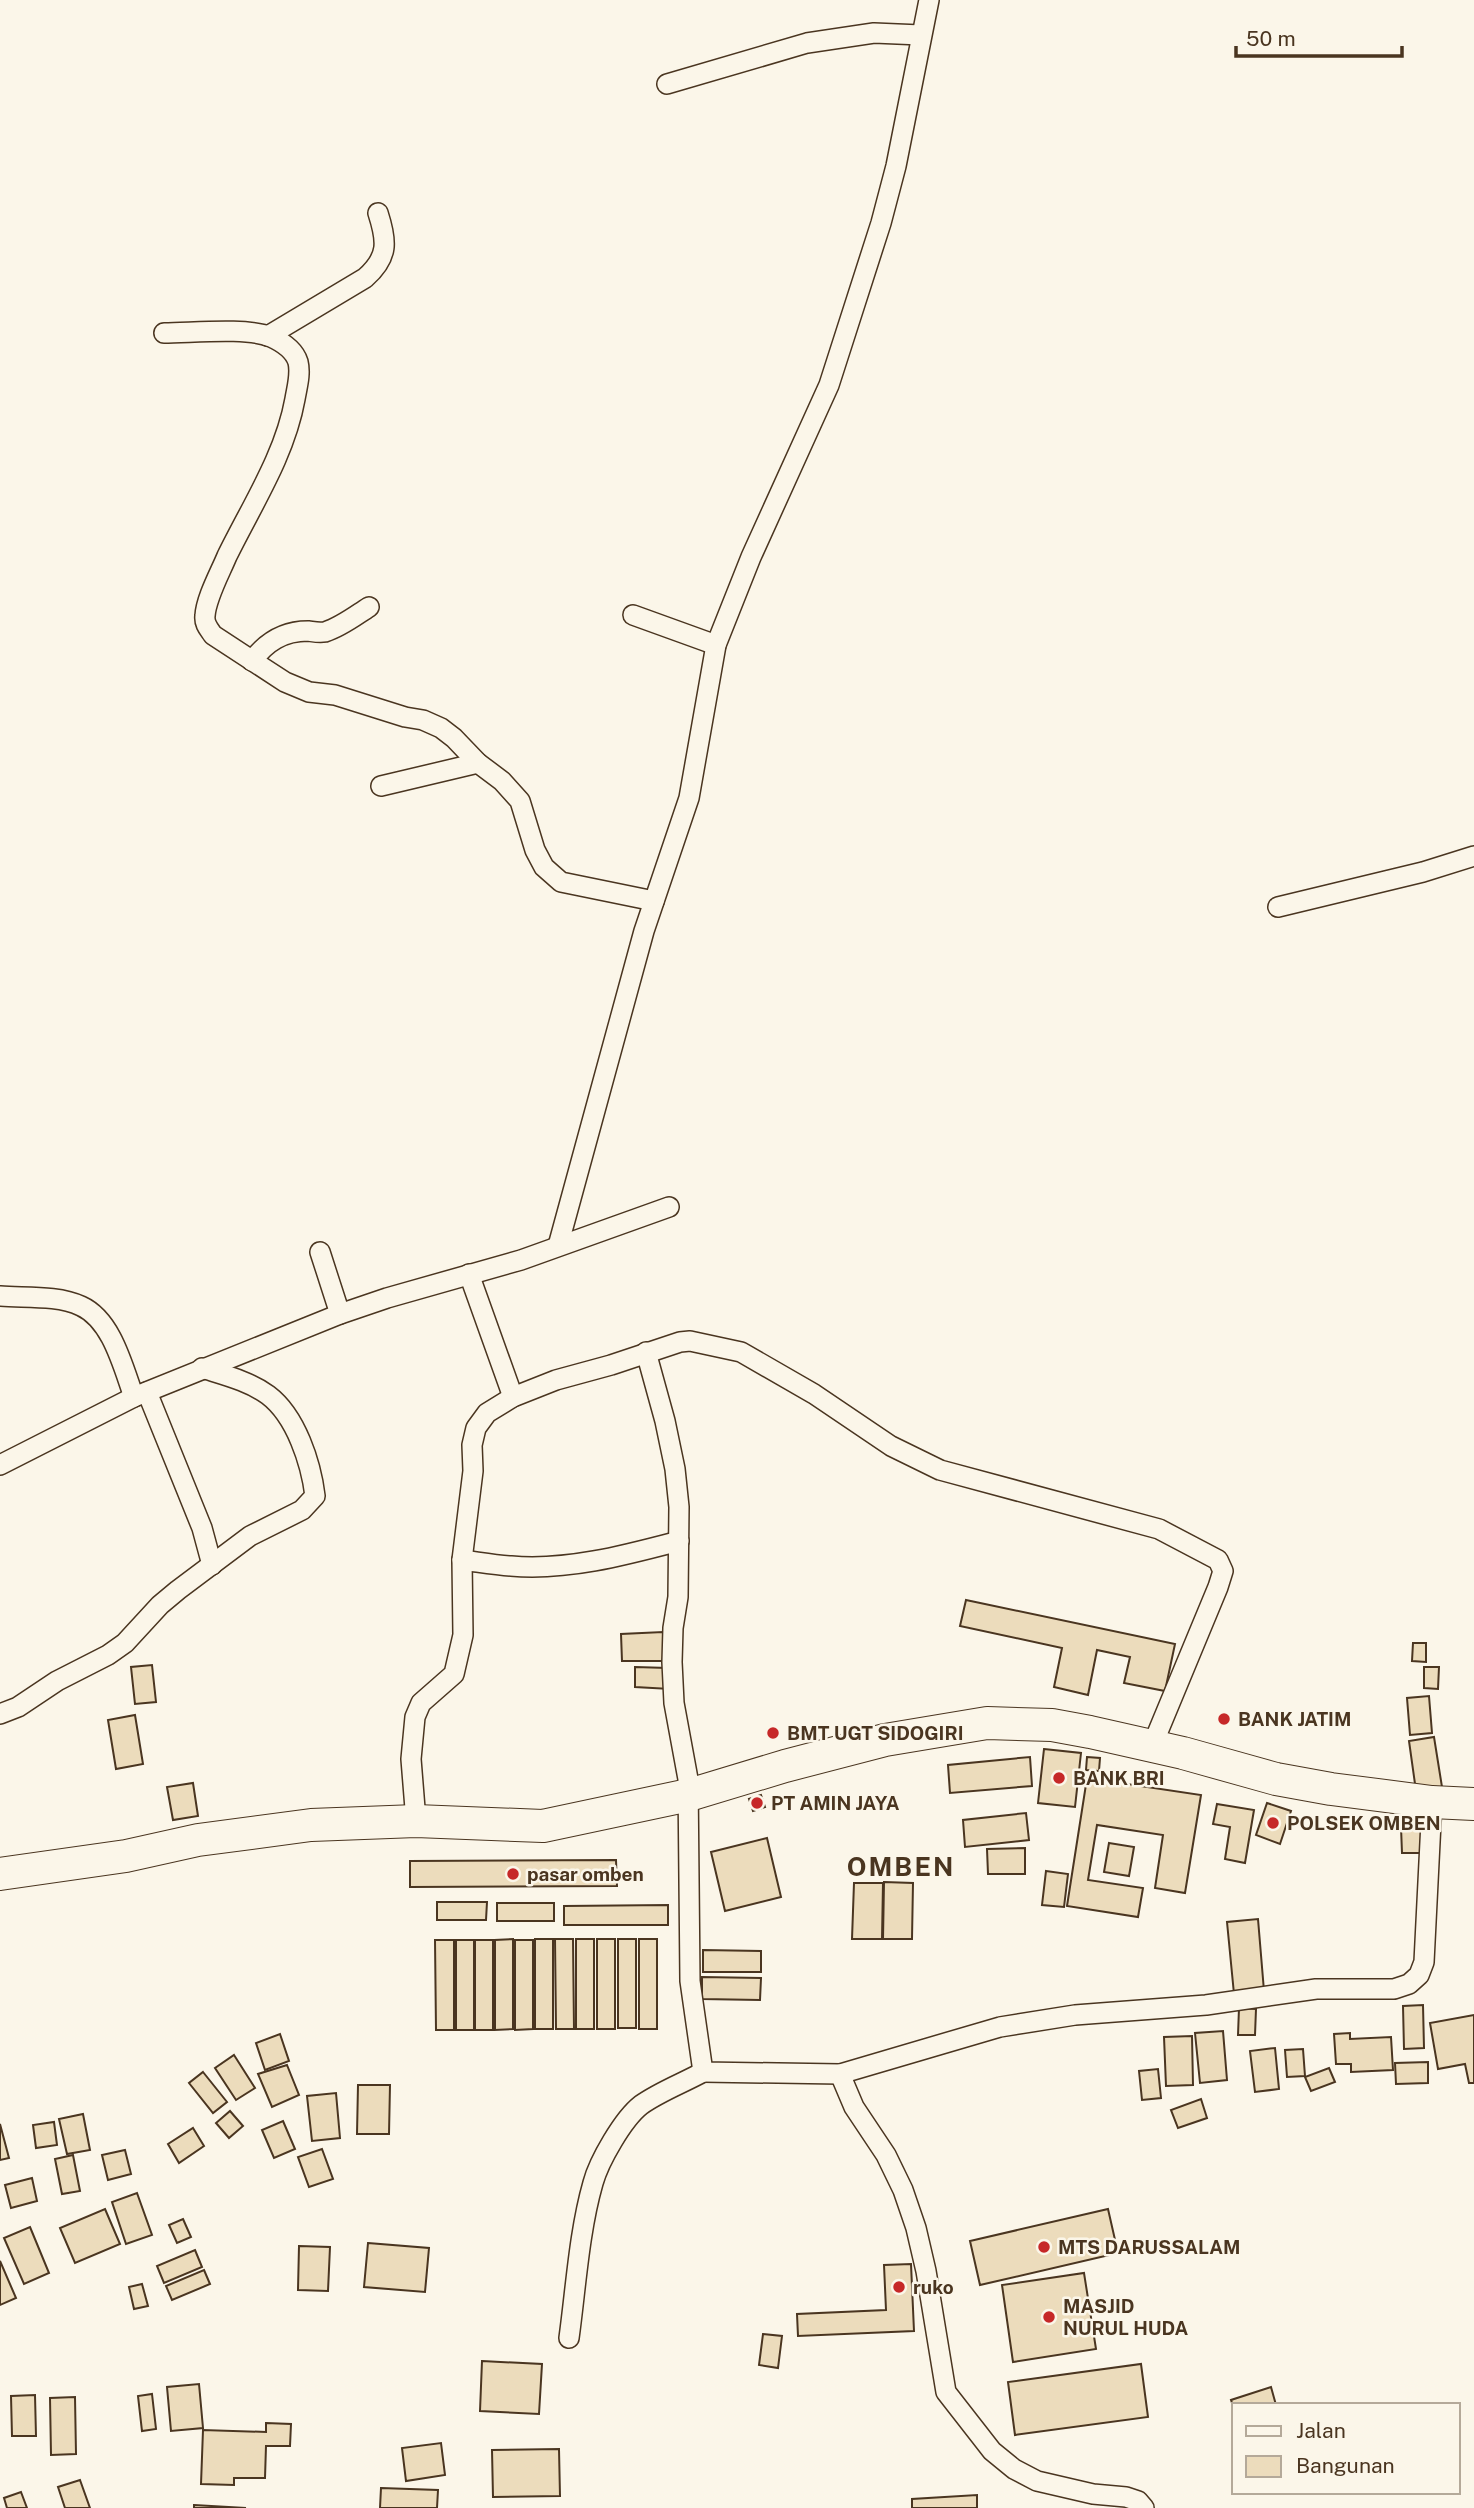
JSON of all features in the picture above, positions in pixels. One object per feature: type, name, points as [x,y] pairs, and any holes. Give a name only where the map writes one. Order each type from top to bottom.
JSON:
[{"type":"main road","points":[[0,1874],[126,1856],[198,1840],[311,1825],[416,1821],[543,1826],[688,1795],[785,1766],[885,1741],[987,1723],[1090,1731],[1276,1779],[1375,1796],[1474,1804]]},
{"type":"street","points":[[558,1246],[654,901],[689,798],[716,645],[751,557],[829,385],[881,223],[929,0]]},
{"type":"street","points":[[667,83],[807,43],[874,33],[921,36]]},
{"type":"street","points":[[268,336],[365,278],[375,269],[385,242],[378,213]]},
{"type":"street","points":[[164,333],[247,332],[268,336],[292,351],[298,362],[299,377],[293,412],[267,480],[215,581],[205,616],[206,626],[214,635],[285,682],[309,692],[335,695],[423,720],[441,728],[520,800],[535,850],[544,867],[561,882],[654,901]]},
{"type":"street","points":[[251,661],[275,638],[307,631],[320,633],[335,628],[369,607]]},
{"type":"street","points":[[633,615],[716,645]]},
{"type":"street","points":[[381,786],[478,763]]},
{"type":"street","points":[[1278,907],[1423,872],[1474,856]]},
{"type":"street","points":[[0,1465],[141,1395],[340,1314],[521,1260],[668,1207]]},
{"type":"street","points":[[320,1252],[340,1314]]},
{"type":"street","points":[[469,1274],[513,1396]]},
{"type":"street","points":[[0,1296],[79,1305],[92,1312],[102,1324],[141,1395],[202,1528],[212,1565]]},
{"type":"street","points":[[416,1821],[411,1759],[415,1717],[421,1703],[454,1674],[463,1635],[462,1560],[473,1471],[471,1445],[475,1428],[487,1413],[513,1396],[680,1342],[690,1341],[741,1352],[814,1394],[891,1446],[940,1470],[1158,1529],[1218,1560],[1223,1571],[1218,1587],[1152,1746]]},
{"type":"street","points":[[646,1352],[675,1469],[679,1541],[678,1597],[673,1628],[672,1662],[674,1703],[686,1762],[690,1981],[703,2072]]},
{"type":"street","points":[[0,1714],[18,1707],[57,1681],[89,1667],[125,1643],[160,1605],[250,1536],[302,1510],[315,1496],[302,1448],[290,1421],[280,1407],[268,1395],[254,1387],[202,1368]]},
{"type":"street","points":[[462,1560],[513,1567],[551,1566],[640,1552],[679,1541]]},
{"type":"street","points":[[569,2338],[593,2181],[616,2134],[626,2119],[641,2105],[703,2072],[840,2074],[1000,2027],[1075,2015],[1236,2002],[1316,1989],[1394,1989],[1409,1984],[1419,1975],[1424,1962],[1432,1802]]},
{"type":"street","points":[[840,2074],[854,2107],[886,2155],[903,2190],[916,2228],[946,2392],[992,2451],[1014,2469],[1037,2481],[1093,2494],[1126,2497],[1138,2501],[1144,2508]]},
{"type":"building","points":[[966,1600],[1175,1644],[1165,1691],[1124,1683],[1130,1657],[1097,1650],[1088,1695],[1054,1687],[1062,1648],[960,1626]]},
{"type":"building","points":[[663,1632],[664,1661],[622,1661],[621,1634]]},
{"type":"building","points":[[1413,1643],[1426,1643],[1426,1662],[1412,1661]]},
{"type":"building","points":[[152,1665],[156,1702],[135,1704],[131,1667]]},
{"type":"building","points":[[635,1667],[668,1668],[670,1689],[635,1687]]},
{"type":"building","points":[[1424,1667],[1439,1667],[1438,1689],[1424,1688]]},
{"type":"building","points":[[1429,1696],[1432,1733],[1410,1735],[1407,1698]]},
{"type":"building","points":[[135,1715],[143,1764],[116,1769],[108,1720]]},
{"type":"building","points":[[1434,1737],[1442,1787],[1416,1791],[1409,1741]]},
{"type":"building","name":"BANK BRI","points":[[1044,1749],[1081,1753],[1075,1807],[1038,1803]]},
{"type":"building","points":[[1030,1757],[1032,1786],[950,1793],[948,1765]]},
{"type":"building","points":[[1087,1757],[1100,1758],[1099,1771],[1086,1770]]},
{"type":"building","points":[[1087,1778],[1201,1795],[1185,1893],[1155,1888],[1163,1835],[1097,1825],[1088,1880],[1143,1888],[1138,1917],[1067,1906]]},
{"type":"building","points":[[193,1783],[198,1816],[173,1820],[167,1787]]},
{"type":"building","name":"PT AMIN JAYA","points":[[761,1795],[765,1807],[753,1811],[749,1799]]},
{"type":"building","name":"POLSEK OMBEN","points":[[1267,1803],[1291,1811],[1280,1844],[1256,1835]]},
{"type":"building","points":[[1217,1804],[1254,1810],[1245,1863],[1225,1859],[1230,1827],[1213,1824]]},
{"type":"building","points":[[1026,1813],[1029,1840],[965,1847],[963,1820]]},
{"type":"building","points":[[1401,1827],[1427,1827],[1427,1853],[1402,1853]]},
{"type":"building","points":[[767,1838],[781,1897],[725,1911],[711,1852]]},
{"type":"building","points":[[1109,1843],[1134,1847],[1129,1876],[1104,1872]]},
{"type":"building","points":[[1025,1848],[1025,1874],[988,1874],[987,1849]]},
{"type":"building","name":"pasar omben","points":[[616,1860],[617,1886],[410,1887],[410,1861]]},
{"type":"building","points":[[1046,1871],[1068,1874],[1064,1907],[1042,1905]]},
{"type":"building","points":[[884,1882],[913,1883],[912,1939],[883,1939]]},
{"type":"building","points":[[854,1883],[883,1883],[882,1939],[852,1939]]},
{"type":"building","name":"pasar omben","points":[[437,1902],[487,1902],[486,1920],[437,1920]]},
{"type":"building","name":"pasar omben","points":[[497,1903],[554,1903],[554,1921],[497,1921]]},
{"type":"building","name":"pasar omben","points":[[668,1905],[668,1925],[564,1925],[564,1906]]},
{"type":"building","points":[[1258,1919],[1264,1991],[1234,1994],[1227,1922]]},
{"type":"building","name":"pasar omben","points":[[513,1939],[513,2029],[495,2030],[495,1940]]},
{"type":"building","name":"pasar omben","points":[[535,1939],[553,1939],[553,2029],[535,2029]]},
{"type":"building","name":"pasar omben","points":[[555,1939],[573,1939],[574,2029],[556,2029]]},
{"type":"building","name":"pasar omben","points":[[576,1939],[594,1939],[594,2029],[576,2029]]},
{"type":"building","name":"pasar omben","points":[[597,1939],[615,1939],[615,2029],[597,2029]]},
{"type":"building","name":"pasar omben","points":[[618,1939],[636,1939],[636,2028],[618,2028]]},
{"type":"building","name":"pasar omben","points":[[639,1939],[657,1939],[657,2029],[639,2029]]},
{"type":"building","points":[[435,1940],[454,1940],[454,2030],[436,2030]]},
{"type":"building","points":[[456,1940],[474,1940],[474,2030],[456,2030]]},
{"type":"building","points":[[475,1940],[493,1940],[493,2030],[475,2030]]},
{"type":"building","name":"pasar omben","points":[[515,1940],[533,1940],[533,2029],[515,2030]]},
{"type":"building","points":[[703,1950],[761,1951],[761,1972],[703,1972]]},
{"type":"building","points":[[702,1977],[761,1978],[760,2000],[702,1999]]},
{"type":"building","points":[[1423,2005],[1424,2048],[1404,2049],[1403,2006]]},
{"type":"building","points":[[1239,2008],[1256,2009],[1255,2035],[1238,2035]]},
{"type":"building","points":[[1474,2015],[1474,2083],[1469,2083],[1465,2064],[1438,2069],[1430,2023]]},
{"type":"building","points":[[1223,2031],[1227,2080],[1200,2083],[1195,2033]]},
{"type":"building","points":[[1350,2033],[1350,2039],[1391,2037],[1393,2070],[1351,2072],[1351,2064],[1336,2064],[1334,2034]]},
{"type":"building","points":[[280,2034],[289,2061],[265,2070],[256,2043]]},
{"type":"building","points":[[1192,2036],[1193,2085],[1166,2086],[1164,2037]]},
{"type":"building","points":[[1275,2048],[1279,2089],[1255,2092],[1250,2051]]},
{"type":"building","points":[[1303,2049],[1305,2076],[1287,2077],[1285,2050]]},
{"type":"building","points":[[234,2055],[255,2088],[236,2100],[215,2068]]},
{"type":"building","points":[[1428,2062],[1428,2083],[1396,2084],[1395,2063]]},
{"type":"building","points":[[287,2065],[299,2095],[272,2107],[258,2074]]},
{"type":"building","points":[[1329,2068],[1335,2082],[1311,2091],[1305,2077]]},
{"type":"building","points":[[1158,2069],[1161,2098],[1142,2100],[1139,2071]]},
{"type":"building","points":[[203,2072],[227,2102],[213,2113],[189,2083]]},
{"type":"building","points":[[358,2085],[390,2085],[389,2134],[357,2134]]},
{"type":"building","points":[[336,2093],[340,2138],[312,2141],[307,2096]]},
{"type":"building","points":[[1201,2099],[1207,2118],[1178,2128],[1171,2110]]},
{"type":"building","points":[[230,2111],[243,2126],[229,2138],[216,2123]]},
{"type":"building","points":[[83,2114],[90,2150],[67,2154],[59,2119]]},
{"type":"building","points":[[283,2121],[295,2149],[274,2158],[262,2130]]},
{"type":"building","points":[[54,2122],[57,2145],[36,2148],[33,2125]]},
{"type":"building","points":[[0,2124],[9,2158],[0,2160]]},
{"type":"building","points":[[193,2128],[204,2146],[179,2163],[168,2144]]},
{"type":"building","points":[[322,2149],[333,2179],[309,2187],[298,2157]]},
{"type":"building","points":[[125,2150],[131,2174],[108,2180],[102,2155]]},
{"type":"building","points":[[73,2155],[80,2191],[62,2194],[55,2159]]},
{"type":"building","points":[[32,2178],[37,2201],[11,2208],[5,2185]]},
{"type":"building","points":[[137,2193],[152,2235],[126,2244],[112,2202]]},
{"type":"building","points":[[105,2209],[120,2244],[75,2263],[60,2228]]},
{"type":"building","name":"MTS DARUSSALAM","points":[[1108,2209],[1118,2253],[980,2285],[970,2241]]},
{"type":"building","points":[[183,2219],[191,2237],[177,2243],[169,2225]]},
{"type":"building","points":[[30,2227],[49,2273],[24,2284],[4,2238]]},
{"type":"building","points":[[368,2243],[429,2248],[425,2292],[364,2287]]},
{"type":"building","points":[[299,2246],[330,2247],[328,2291],[298,2290]]},
{"type":"building","points":[[195,2250],[202,2267],[164,2283],[157,2266]]},
{"type":"building","points":[[0,2261],[16,2298],[0,2305]]},
{"type":"building","name":"ruko","points":[[911,2264],[914,2331],[798,2336],[797,2314],[886,2310],[884,2265]]},
{"type":"building","points":[[204,2270],[210,2284],[172,2300],[166,2286]]},
{"type":"building","name":"MASJID NURUL HUDA","points":[[1084,2273],[1096,2349],[1013,2362],[1002,2285]]},
{"type":"building","points":[[142,2284],[148,2306],[134,2309],[129,2287]]},
{"type":"building","points":[[763,2334],[782,2336],[778,2368],[759,2365]]},
{"type":"building","points":[[482,2361],[542,2364],[539,2414],[480,2411]]},
{"type":"building","points":[[1141,2364],[1148,2417],[1015,2435],[1008,2382]]},
{"type":"building","points":[[199,2384],[203,2428],[171,2431],[167,2387]]},
{"type":"building","points":[[1271,2387],[1275,2403],[1232,2403],[1231,2400]]},
{"type":"building","points":[[152,2394],[156,2429],[142,2431],[138,2396]]},
{"type":"building","points":[[35,2395],[36,2436],[12,2436],[11,2396]]},
{"type":"building","points":[[75,2397],[76,2454],[51,2455],[50,2398]]},
{"type":"building","points":[[266,2423],[291,2424],[290,2446],[266,2446],[265,2478],[234,2478],[234,2485],[201,2484],[203,2430],[266,2432]]},
{"type":"building","points":[[441,2443],[445,2475],[406,2481],[402,2448]]},
{"type":"building","points":[[559,2449],[560,2496],[493,2497],[492,2450]]},
{"type":"building","points":[[80,2480],[90,2508],[65,2508],[58,2487]]},
{"type":"building","points":[[381,2488],[438,2490],[437,2508],[380,2508]]},
{"type":"building","points":[[21,2492],[27,2508],[7,2508],[4,2498]]},
{"type":"building","points":[[977,2495],[977,2508],[912,2508],[912,2499]]},
{"type":"building","points":[[194,2505],[246,2508],[194,2508]]},
{"type":"place","name":"BANK JATIM","points":[[1224,1719]]},
{"type":"place","name":"BMT UGT SIDOGIRI","points":[[773,1733]]},
{"type":"place","name":"BANK BRI","points":[[1059,1778]]},
{"type":"place","name":"PT AMIN JAYA","points":[[757,1803]]},
{"type":"place","name":"POLSEK OMBEN","points":[[1273,1823]]},
{"type":"place","name":"pasar omben","points":[[513,1874]]},
{"type":"place","name":"MTS DARUSSALAM","points":[[1044,2247]]},
{"type":"place","name":"ruko","points":[[899,2287]]},
{"type":"place","name":"MASJID NURUL HUDA","points":[[1049,2317]]},
{"type":"district","name":"OMBEN","points":[[901,1867]]}]
